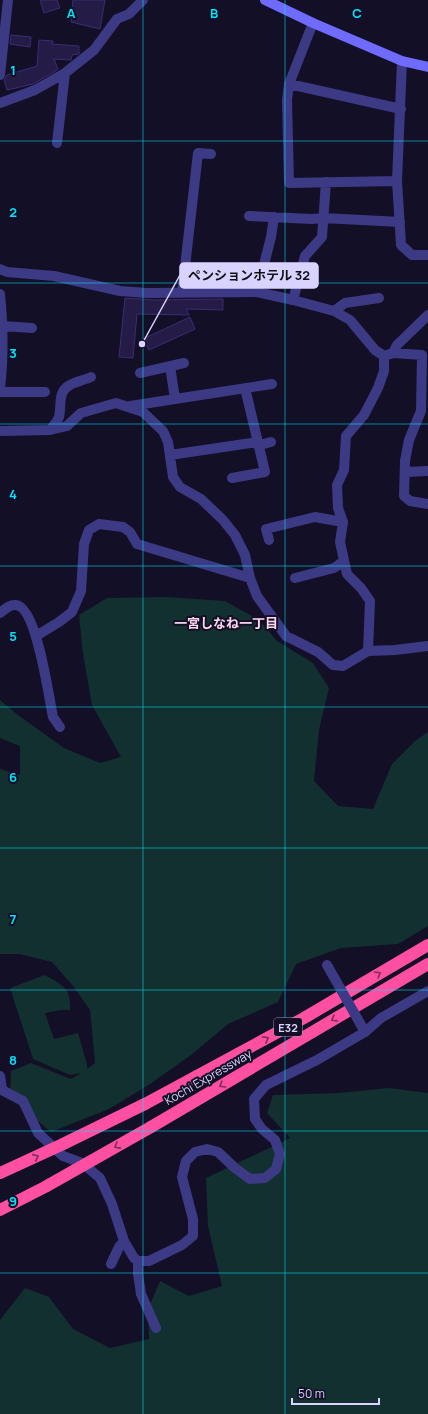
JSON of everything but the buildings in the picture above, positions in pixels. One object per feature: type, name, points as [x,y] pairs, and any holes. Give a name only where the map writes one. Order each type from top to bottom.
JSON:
[{"type":"highway","name":"Kochi Expressway","points":[[0,1173],[145,1104],[304,1018],[428,945]]},
{"type":"highway","name":"Kochi Expressway","points":[[0,1210],[45,1187],[151,1127],[428,964]]},
{"type":"street","points":[[0,75],[8,0]]},
{"type":"street","points":[[0,103],[35,90],[65,73],[94,50],[117,19],[129,14],[143,0]]},
{"type":"street","points":[[265,0],[313,23],[402,61],[428,67]]},
{"type":"street","points":[[313,23],[288,84],[289,182],[396,181]]},
{"type":"street","points":[[402,61],[401,109],[396,181],[401,246],[412,256],[428,255]]},
{"type":"street","points":[[57,143],[65,73]]},
{"type":"street","points":[[288,84],[401,109]]},
{"type":"street","points":[[182,293],[198,153],[211,154]]},
{"type":"street","points":[[293,300],[306,256],[322,236],[326,182]]},
{"type":"street","points":[[248,216],[400,222]]},
{"type":"street","points":[[257,292],[271,237],[274,217]]},
{"type":"street","points":[[0,269],[7,272],[54,276],[120,292],[257,292],[334,311],[350,320],[375,350],[389,355],[422,355],[425,386],[421,411],[409,440],[404,472],[404,496],[410,501],[428,504]]},
{"type":"street","points":[[0,294],[3,326],[0,388]]},
{"type":"street","points":[[334,311],[345,303],[378,298]]},
{"type":"street","points":[[368,651],[370,600],[361,588],[347,574],[340,542],[343,522],[338,508],[337,485],[344,470],[346,436],[364,415],[378,388],[389,355],[397,345],[428,316]]},
{"type":"street","points":[[3,326],[32,328]]},
{"type":"street","points":[[140,373],[184,363]]},
{"type":"street","points":[[170,366],[175,399]]},
{"type":"street","points":[[50,430],[57,422],[60,415],[60,398],[65,389],[70,385],[91,378]]},
{"type":"street","points":[[129,406],[272,384]]},
{"type":"street","points":[[232,478],[265,472],[246,388]]},
{"type":"street","points":[[0,392],[45,392]]},
{"type":"street","points":[[0,431],[50,430],[67,426],[81,413],[116,402],[143,412],[163,431],[168,442],[173,477],[180,487],[201,499],[223,520],[235,535],[245,555],[250,578],[257,596],[286,636],[318,652],[333,664],[343,666],[368,651],[428,646]]},
{"type":"street","points":[[170,455],[271,442]]},
{"type":"street","points":[[404,472],[428,471]]},
{"type":"street","points":[[269,540],[266,529],[315,517],[343,522]]},
{"type":"street","points":[[36,636],[72,612],[81,591],[84,544],[89,530],[99,524],[123,527],[130,532],[137,544],[250,578]]},
{"type":"street","points":[[295,578],[334,568],[344,561]]},
{"type":"street","points":[[0,613],[8,607],[16,605],[22,607],[27,613],[36,636],[52,717],[60,727]]},
{"type":"street","points":[[327,965],[364,1032]]},
{"type":"street","points":[[0,1076],[1,1089],[23,1101],[38,1133],[63,1156],[82,1163],[100,1178],[112,1204],[124,1241],[134,1258],[138,1261],[149,1261],[182,1244],[193,1236],[193,1219],[182,1177],[186,1161],[195,1152],[207,1149],[218,1152],[235,1168],[250,1179],[265,1178],[276,1169],[280,1154],[276,1140],[262,1129],[255,1119],[254,1099],[266,1085],[317,1060],[364,1032],[381,1018],[428,991]]},
{"type":"street","points":[[111,1264],[119,1247],[124,1241]]},
{"type":"street","points":[[138,1261],[141,1294],[156,1328]]},
{"type":"green space","points":[[166,597],[225,601],[259,620],[277,641],[313,663],[329,688],[319,730],[314,781],[338,806],[373,809],[392,764],[415,741],[428,732],[428,926],[398,944],[341,948],[296,964],[278,1002],[228,1024],[191,1055],[150,1084],[109,1109],[51,1132],[10,1098],[11,1071],[31,1063],[71,1079],[81,1073],[70,1075],[33,1059],[10,988],[45,975],[65,988],[69,996],[70,1010],[45,1013],[54,1039],[78,1033],[87,1064],[87,1069],[95,1063],[90,1010],[73,986],[52,962],[19,954],[0,954],[0,769],[20,775],[20,746],[0,738],[0,700],[64,748],[100,763],[121,757],[92,705],[83,654],[79,615],[107,598]]},
{"type":"green space","points":[[389,1088],[428,1093],[428,1414],[0,1414],[0,1320],[25,1288],[49,1297],[73,1329],[110,1348],[149,1339],[148,1309],[160,1281],[189,1296],[222,1286],[208,1226],[206,1178],[290,1138],[267,1113],[273,1095],[339,1093]]},
{"type":"place","name":"ペンションホテル 32","points":[[142,344]]},
{"type":"district","name":"一宮しなね一丁目","points":[[226,623]]}]
